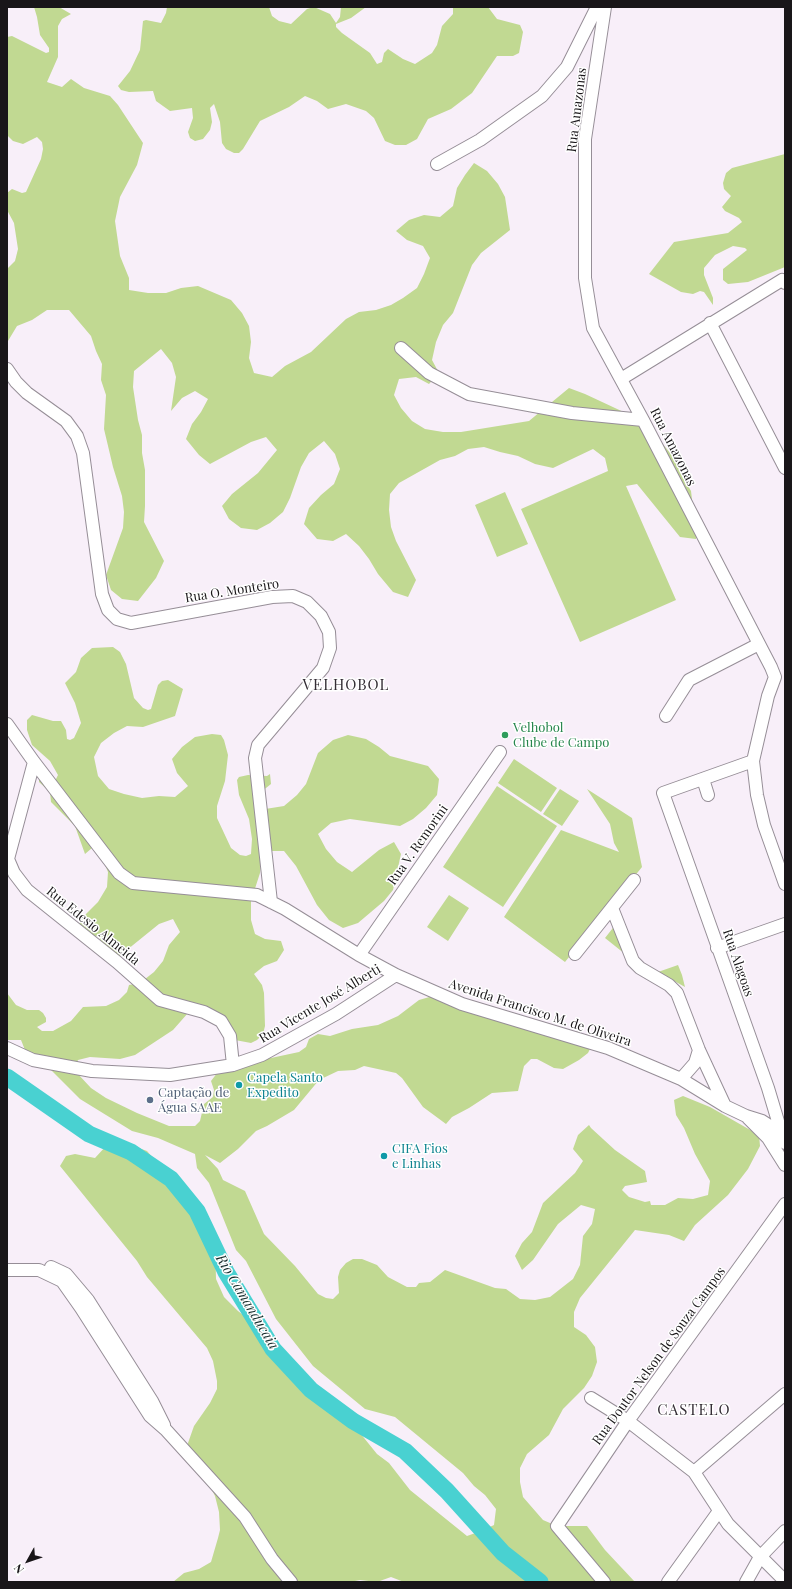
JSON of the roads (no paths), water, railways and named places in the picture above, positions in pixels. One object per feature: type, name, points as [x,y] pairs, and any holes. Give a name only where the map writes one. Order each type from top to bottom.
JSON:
[{"type":"street","points":[[437,164],[480,140],[542,96],[567,68],[597,7]]},
{"type":"street","name":"Rua Amazonas","points":[[605,7],[585,139],[585,278],[593,328],[621,378],[759,644],[780,678],[768,696],[753,761],[757,795],[764,825],[785,884]]},
{"type":"street","points":[[621,378],[710,323],[784,281]]},
{"type":"street","points":[[710,323],[785,468]]},
{"type":"street","points":[[401,348],[428,373],[469,394],[572,412],[643,420]]},
{"type":"street","name":"Rua O. Monteiro","points":[[7,368],[22,388],[66,421],[77,436],[83,453],[102,594],[108,610],[117,619],[131,623],[272,597],[293,596],[307,602],[321,616],[329,632],[330,648],[323,668],[258,745],[255,758],[271,902]]},
{"type":"street","points":[[666,716],[689,680],[759,644]]},
{"type":"street","name":"Avenida Francisco M. de Oliveira","points":[[7,724],[34,762],[119,873],[133,883],[257,895],[285,909],[358,955],[396,975],[462,1004],[608,1048],[681,1079],[725,1106],[746,1116],[762,1121],[773,1128],[785,1165]]},
{"type":"street","name":"Rua V. Remorini","points":[[358,955],[500,752]]},
{"type":"street","points":[[708,795],[703,779],[753,761]]},
{"type":"street","name":"Rua Edesio Almeida","points":[[34,762],[8,859],[14,873],[27,890],[117,962],[160,1000],[204,1012],[220,1021],[230,1036],[233,1065]]},
{"type":"street","name":"Rua Alagoas","points":[[703,779],[663,793],[768,1088],[780,1146]]},
{"type":"street","points":[[575,954],[634,880]]},
{"type":"street","points":[[612,908],[633,961],[640,968],[669,985],[677,993],[699,1050],[725,1106]]},
{"type":"street","points":[[718,948],[785,924]]},
{"type":"street","name":"Rua Vicente José Alberti","points":[[7,1048],[33,1060],[92,1071],[170,1075],[233,1065],[262,1055],[336,1014],[396,975]]},
{"type":"street","points":[[681,1079],[695,1063],[699,1050]]},
{"type":"street","name":"Rua Doutor Nelson de Souza Campos","points":[[604,1582],[557,1526],[628,1421],[785,1204]]},
{"type":"street","points":[[7,1264],[40,1262],[66,1274],[93,1307],[152,1401],[166,1430]]},
{"type":"street","points":[[7,1270],[39,1270],[62,1281],[150,1416],[166,1430],[245,1517],[272,1559],[291,1582]]},
{"type":"street","points":[[694,1472],[785,1394]]},
{"type":"street","points":[[591,1398],[628,1421],[694,1472],[728,1524],[785,1581]]},
{"type":"street","points":[[668,1582],[720,1511]]},
{"type":"street","points":[[746,1582],[760,1556],[785,1531]]},
{"type":"waterway","name":"Rio Camanducaia","points":[[7,1077],[89,1134],[131,1152],[171,1179],[197,1211],[226,1272],[273,1349],[311,1390],[353,1421],[405,1451],[447,1491],[503,1553],[540,1582]]},
{"type":"place","name":"Velhobol Clube de Campo","points":[[505,735]]},
{"type":"place","name":"Capela Santo Expedito","points":[[239,1085]]},
{"type":"place","name":"Captação de Água SAAE","points":[[150,1100]]},
{"type":"place","name":"CIFA Fios e Linhas","points":[[384,1156]]},
{"type":"district","name":"VELHOBOL","points":[[346,685]]},
{"type":"district","name":"CASTELO","points":[[694,1410]]}]
